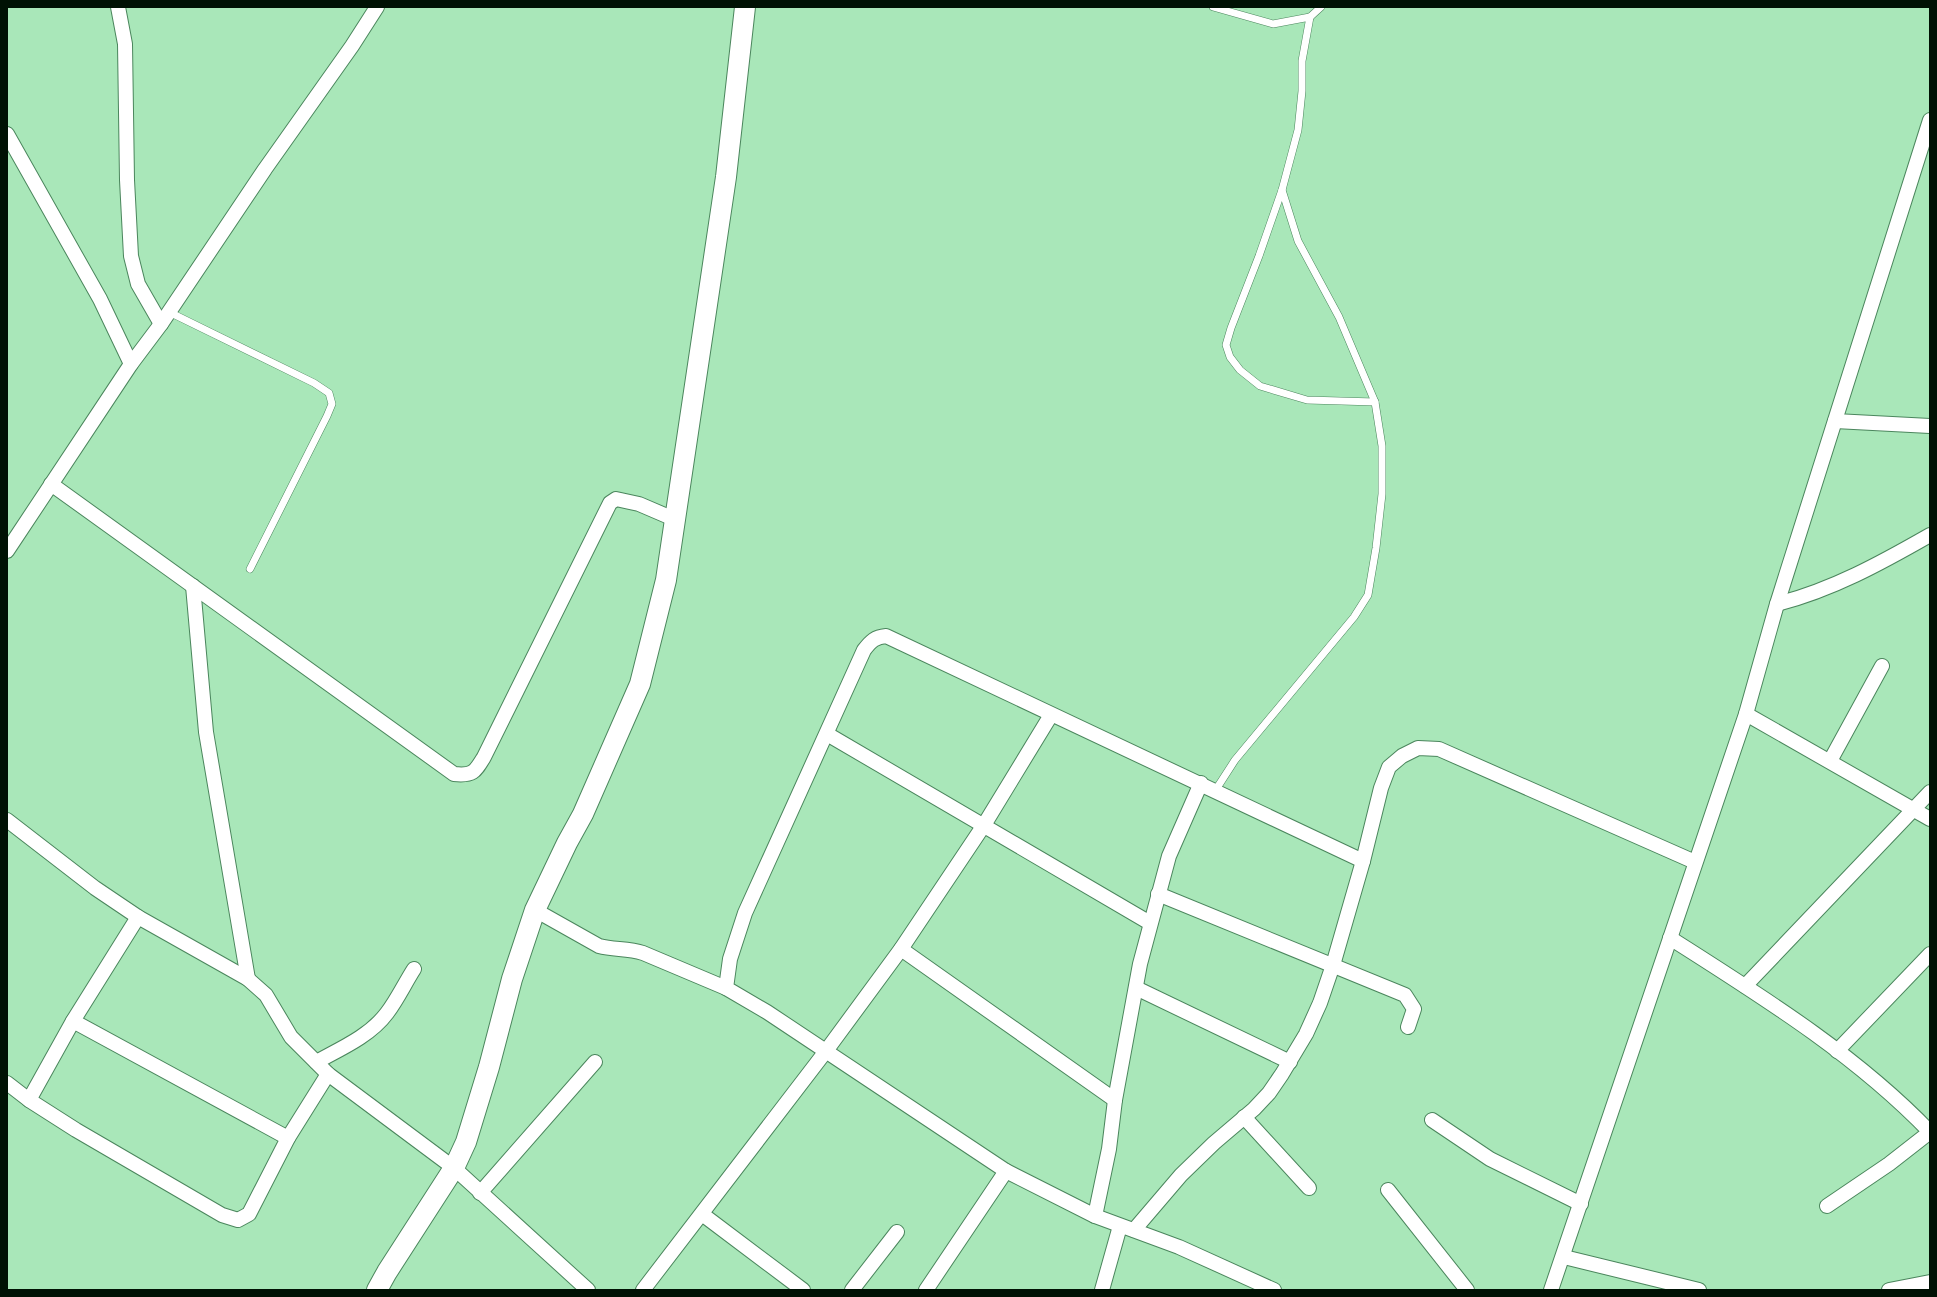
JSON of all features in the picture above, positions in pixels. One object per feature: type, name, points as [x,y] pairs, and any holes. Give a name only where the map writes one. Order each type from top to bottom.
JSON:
[{"type":"street","points":[[118,7],[125,44],[127,180],[131,256],[138,284],[161,324]]},
{"type":"street","points":[[7,551],[131,364],[161,324],[265,169],[352,46],[377,7]]},
{"type":"street","points":[[377,1290],[454,1168],[476,1110],[512,978],[535,910],[567,842],[583,814],[640,684],[666,580],[726,177],[742,7]]},
{"type":"street","points":[[1551,1290],[1564,1257],[1695,862],[1746,714],[1777,604],[1930,120]]},
{"type":"street","points":[[7,134],[100,299],[131,364]]},
{"type":"street","points":[[1835,421],[1930,426]]},
{"type":"street","points":[[51,484],[454,774],[467,776],[476,770],[484,757],[610,503],[616,499],[626,500],[674,519]]},
{"type":"street","points":[[1777,604],[1815,592],[1873,567],[1930,535]]},
{"type":"street","points":[[193,586],[206,732],[248,979]]},
{"type":"street","points":[[726,988],[730,959],[746,913],[864,650],[878,637],[886,636],[1201,783],[1363,861]]},
{"type":"street","points":[[1830,761],[1882,666]]},
{"type":"street","points":[[643,1290],[826,1052],[901,949],[984,825],[1051,714]]},
{"type":"street","points":[[1746,714],[1930,819]]},
{"type":"street","points":[[827,734],[1150,923]]},
{"type":"street","points":[[1134,1230],[1181,1175],[1269,1094],[1306,1034],[1334,966],[1363,861],[1381,788],[1390,767],[1402,756],[1418,748],[1439,749],[1695,862]]},
{"type":"street","points":[[1094,1216],[1109,1149],[1115,1100],[1150,923],[1168,856],[1201,783]]},
{"type":"street","points":[[1745,986],[1930,792]]},
{"type":"street","points":[[7,820],[95,888],[138,917],[248,979],[266,995],[291,1037],[328,1074],[454,1168],[588,1290]]},
{"type":"street","points":[[1158,894],[1405,995],[1414,1009],[1408,1027]]},
{"type":"street","points":[[535,910],[599,946],[611,950],[630,949],[643,953],[726,988],[767,1012],[1006,1171],[1094,1216],[1185,1250],[1274,1290]]},
{"type":"street","points":[[29,1100],[73,1021],[138,917]]},
{"type":"street","points":[[1670,938],[1745,986],[1837,1051],[1894,1096],[1930,1132],[1889,1164],[1826,1206]]},
{"type":"street","points":[[901,949],[1115,1100]]},
{"type":"street","points":[[1837,1051],[1930,954]]},
{"type":"street","points":[[316,1062],[341,1049],[370,1030],[386,1014],[414,969]]},
{"type":"street","points":[[1136,988],[1290,1062]]},
{"type":"street","points":[[73,1021],[288,1138]]},
{"type":"street","points":[[480,1193],[595,1062]]},
{"type":"street","points":[[7,1083],[29,1100],[222,1214],[238,1220],[249,1214],[288,1138],[328,1074]]},
{"type":"street","points":[[1244,1117],[1309,1188]]},
{"type":"street","points":[[1432,1120],[1490,1159],[1581,1204]]},
{"type":"street","points":[[926,1290],[1006,1171]]},
{"type":"street","points":[[1388,1190],[1467,1290]]},
{"type":"street","points":[[702,1214],[803,1290]]},
{"type":"street","points":[[1102,1290],[1120,1226]]},
{"type":"street","points":[[852,1290],[897,1232]]},
{"type":"street","points":[[1564,1257],[1699,1290]]},
{"type":"street","points":[[1889,1290],[1922,1285]]},
{"type":"lane","points":[[1213,7],[1273,24],[1310,17],[1321,7]]},
{"type":"lane","points":[[1310,17],[1302,61],[1302,91],[1298,130],[1282,190],[1226,345],[1230,357],[1240,370],[1260,386],[1307,400],[1375,402]]},
{"type":"lane","points":[[1215,791],[1235,760],[1354,617],[1368,595],[1376,548],[1382,494],[1382,446],[1375,402],[1339,317],[1298,241],[1282,190]]},
{"type":"lane","points":[[169,312],[314,383],[329,393],[332,404],[330,410],[250,569]]}]
